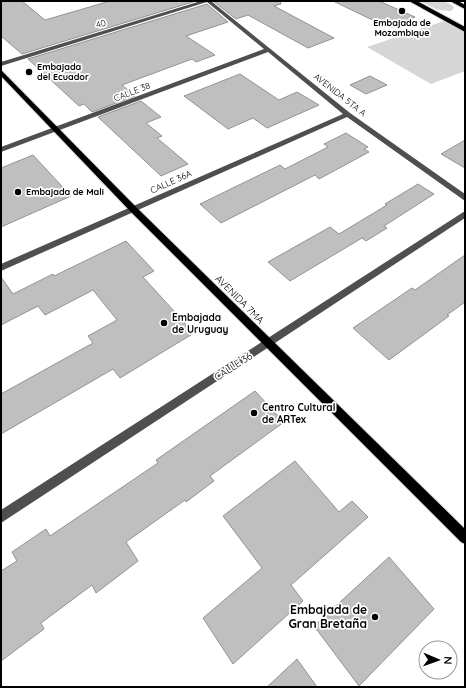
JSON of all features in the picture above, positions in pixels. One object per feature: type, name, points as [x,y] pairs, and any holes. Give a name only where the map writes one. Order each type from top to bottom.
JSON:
[{"type":"highway","points":[[412,1],[465,30]]},
{"type":"highway","points":[[453,1],[465,7]]},
{"type":"main road","name":"AVENIDA 7MA","points":[[1,72],[134,210],[465,538]]},
{"type":"street","name":"AVENIDA 5TA A","points":[[207,1],[348,114],[465,198]]},
{"type":"street","name":"40","points":[[1,64],[207,1]]},
{"type":"street","name":"CALLE 38","points":[[1,150],[58,130],[268,50]]},
{"type":"street","name":"CALLE 36A","points":[[1,268],[348,114]]},
{"type":"street","name":"CALLE 36","points":[[1,517],[465,214]]},
{"type":"shaded area","points":[[420,1],[444,1],[454,8],[451,11],[438,10]]},
{"type":"shaded area","points":[[447,20],[465,30],[465,71],[431,84],[367,47]]},
{"type":"building","points":[[1,1],[22,1],[45,20],[110,1],[196,1],[22,54],[1,36]]},
{"type":"building","points":[[213,1],[280,1],[281,4],[274,6],[334,38],[308,48],[248,15],[236,19]]},
{"type":"building","points":[[333,1],[379,1],[415,17],[392,27],[386,24],[383,25]]},
{"type":"building","points":[[207,4],[228,22],[186,36],[215,55],[196,62],[192,59],[122,85],[135,96],[92,112],[84,104],[79,106],[28,59]]},
{"type":"building","points":[[240,74],[279,100],[297,92],[319,105],[267,128],[253,118],[228,129],[184,96]]},
{"type":"building","points":[[370,76],[387,85],[366,94],[350,85]]},
{"type":"building","points":[[141,101],[161,117],[146,123],[162,136],[157,138],[188,164],[161,176],[98,117]]},
{"type":"building","points":[[346,133],[368,147],[364,149],[369,152],[319,179],[315,175],[221,223],[200,204],[280,165],[285,169],[328,147],[324,144]]},
{"type":"building","points":[[465,140],[465,168],[441,154]]},
{"type":"building","points":[[33,155],[71,196],[1,227],[1,168]]},
{"type":"building","points":[[418,184],[434,194],[384,226],[387,228],[366,241],[362,238],[290,281],[268,262],[330,227],[339,234]]},
{"type":"building","points":[[126,241],[154,271],[143,277],[194,333],[120,378],[113,369],[1,434],[1,394],[93,343],[88,336],[117,320],[93,290],[45,315],[38,306],[1,325],[1,277],[13,294]]},
{"type":"building","points":[[465,255],[465,302],[447,315],[449,316],[389,360],[353,328],[412,288],[415,290]]},
{"type":"building","points":[[255,391],[284,422],[210,476],[214,481],[186,502],[185,500],[126,542],[138,561],[96,593],[92,585],[41,623],[44,629],[1,661],[1,571],[17,561],[12,552],[46,529],[50,536],[158,463],[156,460]]},
{"type":"building","points":[[295,461],[339,512],[352,501],[368,517],[291,585],[303,601],[233,664],[203,618],[262,568],[223,516]]},
{"type":"building","name":"Embajada de Gran Bretaña","points":[[389,557],[434,609],[359,686],[314,626]]},
{"type":"building","points":[[297,659],[317,687],[267,687]]},
{"type":"place","name":"Embajada de Mozambique","points":[[402,11]]},
{"type":"place","name":"Embajada del Ecuador","points":[[29,72]]},
{"type":"place","name":"Embajada de Mali","points":[[18,192]]},
{"type":"place","name":"Embajada de Uruguay","points":[[164,323]]},
{"type":"place","name":"Centro Cultural de ARTex","points":[[254,413]]},
{"type":"place","name":"Embajada de Gran Bretaña","points":[[375,617]]}]
